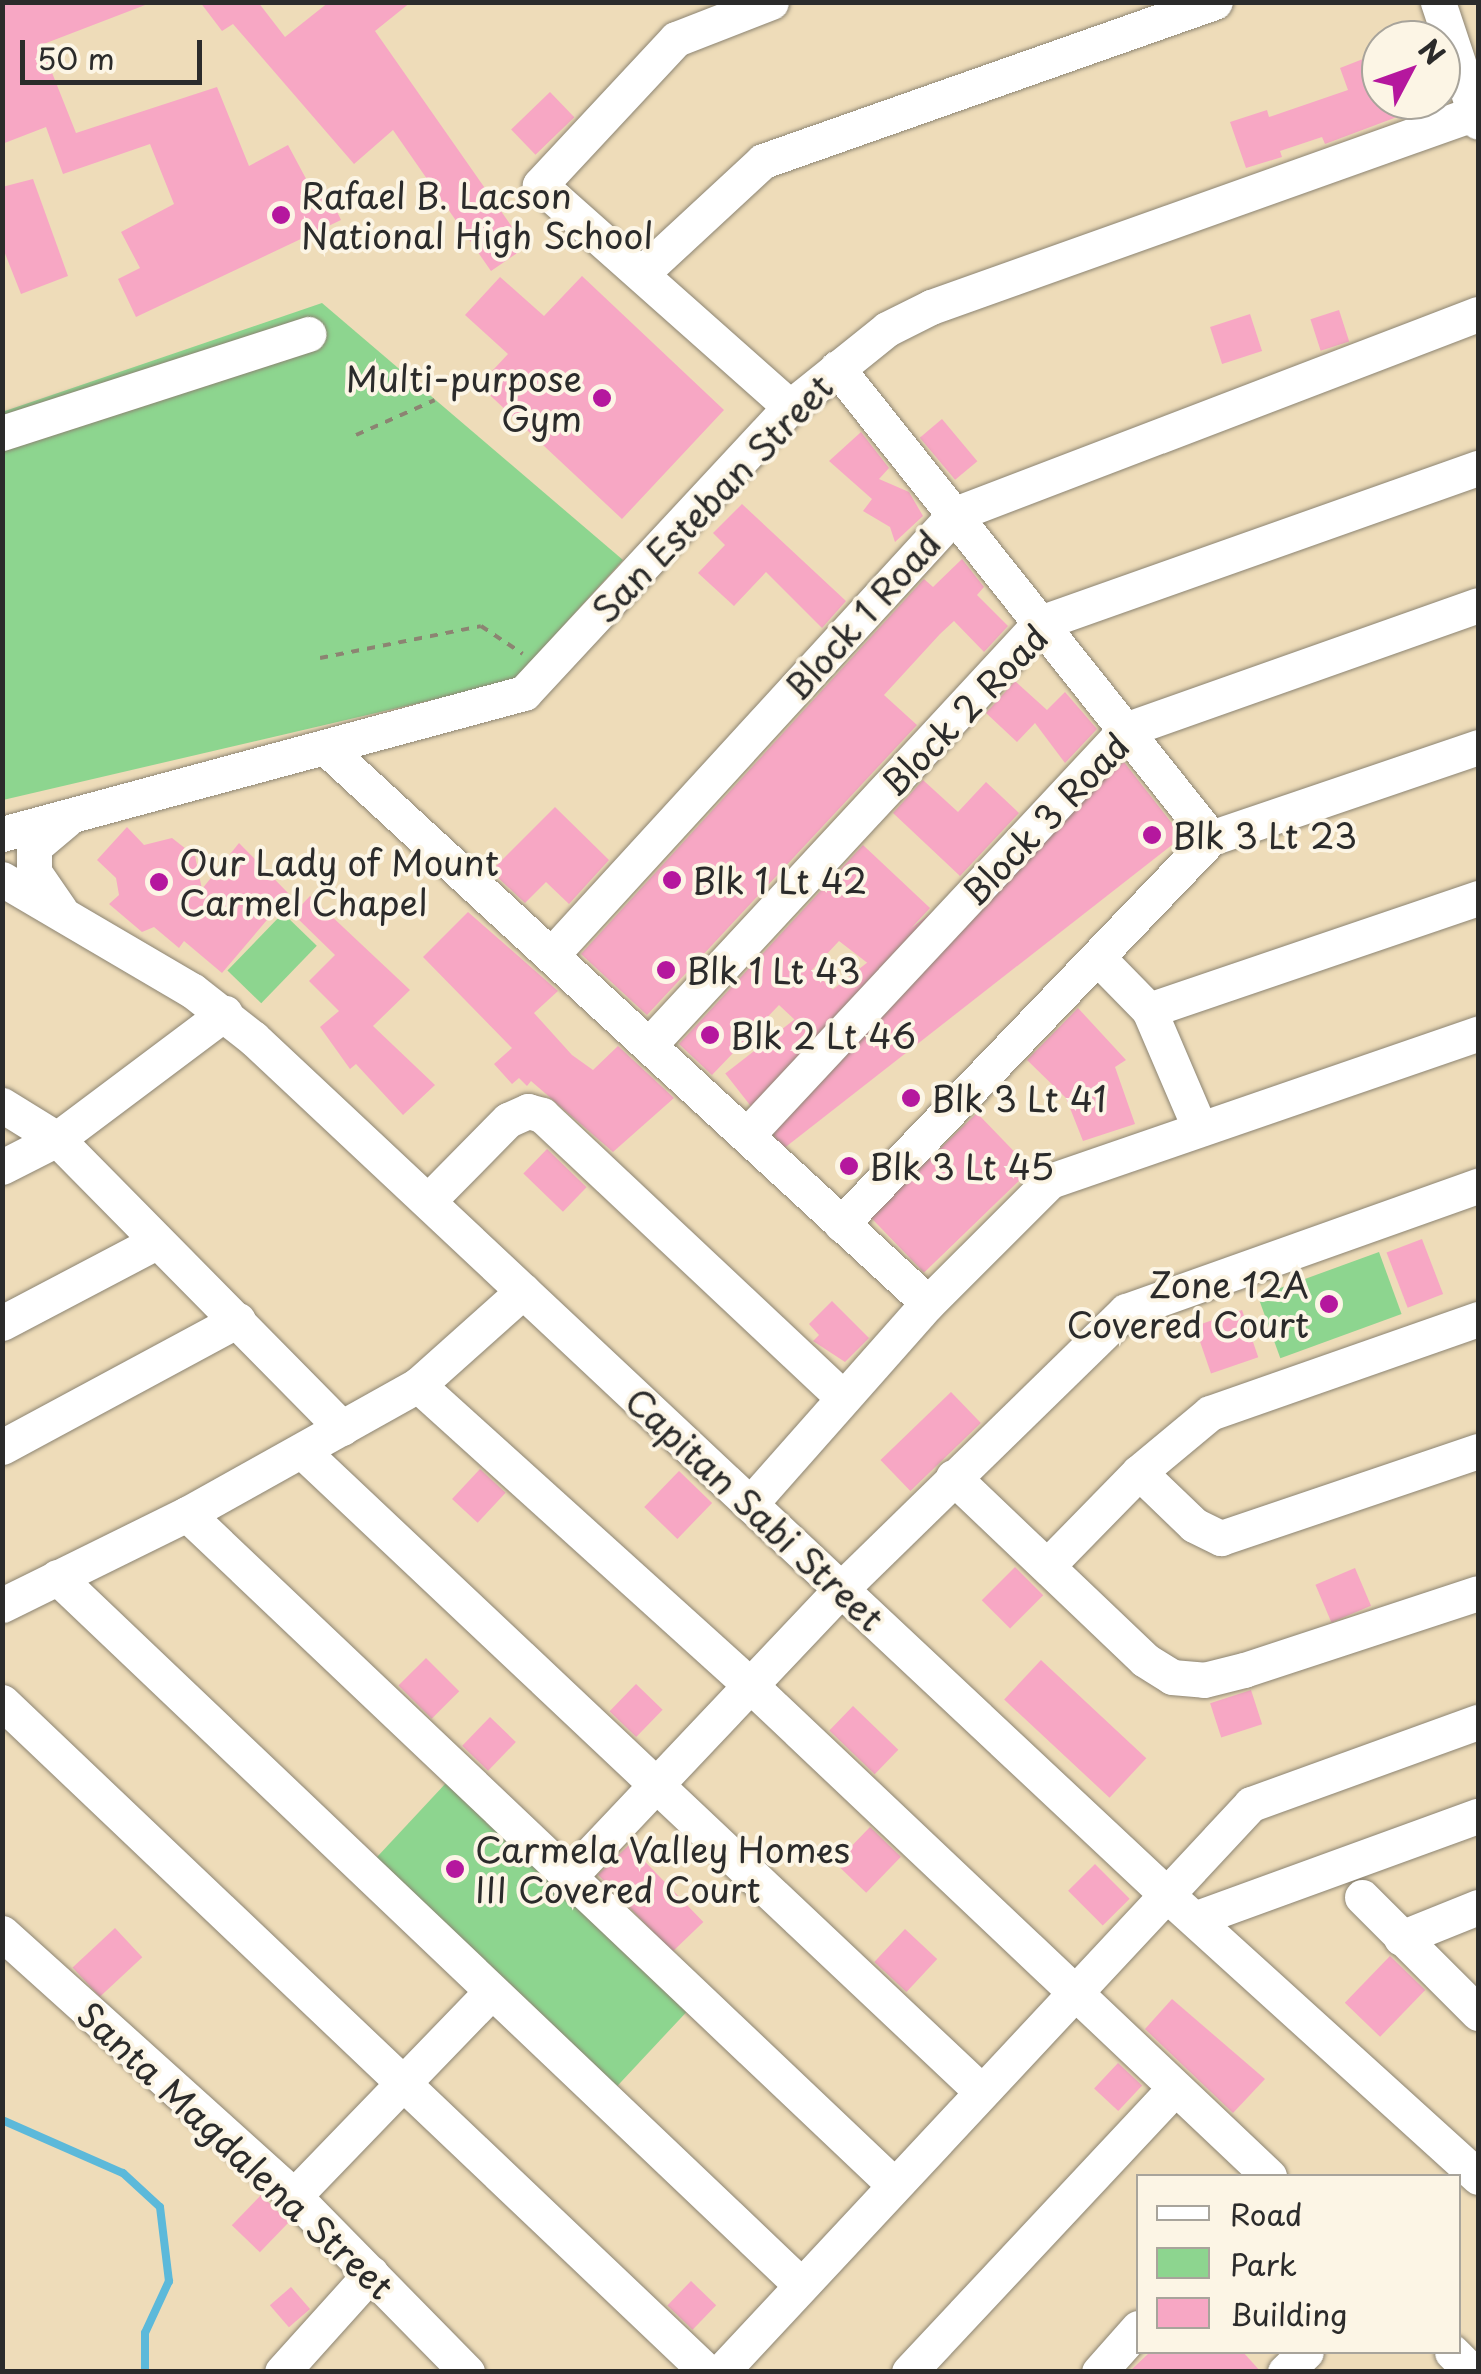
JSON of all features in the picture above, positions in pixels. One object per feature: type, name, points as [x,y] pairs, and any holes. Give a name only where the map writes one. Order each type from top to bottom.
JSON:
[{"type":"street","points":[[771,2],[676,39],[540,185],[643,272],[790,408]]},
{"type":"street","points":[[643,272],[763,161],[1216,2]]},
{"type":"street","points":[[1438,2],[1478,116]]},
{"type":"street","name":"San Esteban Street","points":[[2,834],[505,700],[544,675],[790,408],[837,368],[930,306],[1478,116]]},
{"type":"street","name":"Block 1 Road","points":[[554,952],[954,514],[1478,314]]},
{"type":"street","points":[[2,434],[308,334]]},
{"type":"street","points":[[837,368],[1212,838]]},
{"type":"street","name":"Block 2 Road","points":[[649,1045],[1040,623],[1478,468]]},
{"type":"street","name":"Block 3 Road","points":[[747,1135],[1125,730],[1478,605]]},
{"type":"street","points":[[842,1224],[1212,838],[1478,747]]},
{"type":"street","points":[[327,750],[554,952],[928,1303]]},
{"type":"street","points":[[68,917],[46,896],[34,872],[34,847],[78,814]]},
{"type":"street","name":"Capitan Sabi Street","points":[[2,879],[225,1013],[1164,1893],[1197,1918],[1478,2177]]},
{"type":"street","points":[[1149,1010],[1478,898]]},
{"type":"street","points":[[1099,959],[1149,1010],[1200,1129]]},
{"type":"street","points":[[2,1168],[57,1140],[225,1013]]},
{"type":"street","points":[[750,1504],[928,1303],[1050,1182],[1478,1034]]},
{"type":"street","points":[[2,1106],[57,1140],[342,1428]]},
{"type":"street","points":[[428,1202],[517,1113],[542,1116],[843,1398]]},
{"type":"street","points":[[566,1880],[841,1589],[1126,1311],[1478,1186]]},
{"type":"street","points":[[2,1324],[156,1242]]},
{"type":"street","points":[[2,1605],[187,1514],[418,1385],[523,1291]]},
{"type":"street","points":[[1048,1565],[1139,1472],[1210,1413],[1478,1319]]},
{"type":"street","points":[[2,1447],[238,1320]]},
{"type":"street","points":[[418,1385],[749,1684],[1267,2174]]},
{"type":"street","points":[[1139,1472],[1194,1525],[1222,1538],[1478,1450]]},
{"type":"street","points":[[302,1451],[981,2091]]},
{"type":"street","points":[[952,1477],[1145,1660],[1172,1676],[1204,1680],[1478,1593]]},
{"type":"street","points":[[187,1514],[566,1880],[894,2185]]},
{"type":"street","points":[[58,1577],[489,1994],[800,2286]]},
{"type":"street","points":[[2,1702],[707,2372]]},
{"type":"street","points":[[721,2372],[1251,1804],[1478,1722]]},
{"type":"street","points":[[1197,1918],[1478,1816]]},
{"type":"street","points":[[1362,1897],[1478,2012]]},
{"type":"street","points":[[1401,1938],[1478,1907]]},
{"type":"street","name":"Santa Magdalena Street","points":[[2,1933],[294,2196],[466,2372]]},
{"type":"street","points":[[294,2196],[489,1994]]},
{"type":"street","points":[[909,2372],[1174,2089]]},
{"type":"street","points":[[282,2372],[371,2272]]},
{"type":"street","points":[[1099,2372],[1136,2330]]},
{"type":"street","points":[[1286,2372],[1304,2354]]},
{"type":"street","points":[[1454,2354],[1472,2372]]},
{"type":"path","points":[[356,435],[435,400]]},
{"type":"path","points":[[320,658],[481,626],[513,644],[544,675]]},
{"type":"green space","points":[[322,303],[623,560],[513,681],[3,800],[2,412]]},
{"type":"green space","points":[[283,913],[317,946],[261,1003],[227,971]]},
{"type":"green space","name":"Zone 12A Covered Court","points":[[1379,1252],[1402,1314],[1280,1358],[1258,1296]]},
{"type":"green space","points":[[446,1783],[689,2009],[614,2090],[371,1863]]},
{"type":"building","points":[[2,2],[153,2],[41,45],[76,133],[217,87],[249,166],[288,145],[311,188],[323,182],[341,220],[136,317],[118,279],[140,268],[121,232],[174,204],[150,144],[63,174],[46,127],[2,144]]},
{"type":"building","points":[[200,2],[258,2],[285,37],[329,2],[411,2],[375,31],[526,247],[491,271],[393,130],[354,164],[233,24],[222,31]]},
{"type":"building","points":[[1361,60],[1361,120],[1389,120],[1325,144],[1322,137],[1280,151],[1282,157],[1246,168],[1230,122],[1267,110],[1269,117],[1348,90],[1340,68]]},
{"type":"building","points":[[550,92],[574,117],[535,155],[511,130]]},
{"type":"building","points":[[33,179],[68,276],[21,294],[2,246],[2,187]]},
{"type":"building","name":"Multi-purpose Gym","points":[[582,276],[724,410],[622,519],[479,385],[508,354],[465,315],[500,277],[544,316]]},
{"type":"building","points":[[1339,310],[1349,341],[1321,351],[1310,319]]},
{"type":"building","points":[[1250,314],[1262,351],[1222,364],[1210,327]]},
{"type":"building","points":[[942,419],[977,461],[955,480],[920,438]]},
{"type":"building","points":[[861,432],[889,468],[879,479],[909,492],[923,516],[895,542],[890,527],[863,511],[872,499],[829,461]]},
{"type":"building","points":[[742,504],[846,601],[822,628],[766,572],[734,606],[698,573],[725,545],[713,533]]},
{"type":"building","points":[[962,559],[984,587],[977,595],[1008,626],[984,652],[954,621],[940,634],[884,695],[917,725],[647,1015],[581,954],[924,579],[933,587]]},
{"type":"building","points":[[1015,681],[1047,710],[1065,692],[1097,729],[1065,763],[1035,723],[1017,742],[986,713]]},
{"type":"building","points":[[1124,762],[1182,837],[784,1148],[725,1074]]},
{"type":"building","points":[[923,780],[958,812],[986,782],[1019,813],[960,876],[893,813]]},
{"type":"building","points":[[555,807],[609,860],[569,904],[546,882],[525,903],[491,871]]},
{"type":"building","points":[[127,827],[144,845],[172,838],[195,856],[202,889],[239,843],[289,894],[222,973],[184,941],[179,948],[154,927],[142,932],[109,904],[119,895],[116,878],[97,860]]},
{"type":"building","points":[[863,845],[930,908],[874,968],[839,941],[812,970],[844,1000],[811,1035],[779,1005],[712,1075],[679,1044]]},
{"type":"building","points":[[310,896],[410,990],[373,1026],[435,1085],[403,1115],[356,1064],[350,1069],[320,1027],[339,1011],[309,981],[335,955],[293,914]]},
{"type":"building","points":[[468,912],[558,991],[534,1013],[572,1055],[593,1070],[618,1046],[674,1098],[613,1152],[531,1081],[527,1086],[519,1078],[512,1084],[494,1064],[512,1048],[423,957]]},
{"type":"building","points":[[1078,1008],[1126,1060],[1115,1067],[1135,1124],[1083,1141],[1066,1098],[1027,1060]]},
{"type":"building","points":[[977,1113],[1031,1169],[924,1273],[870,1217]]},
{"type":"building","points":[[547,1149],[587,1187],[563,1212],[523,1173]]},
{"type":"building","points":[[1422,1239],[1443,1294],[1408,1308],[1387,1253]]},
{"type":"building","points":[[832,1301],[869,1338],[845,1362],[813,1341],[819,1335],[809,1324]]},
{"type":"building","points":[[1242,1310],[1258,1357],[1211,1374],[1195,1326]]},
{"type":"building","points":[[951,1392],[981,1423],[910,1491],[881,1460]]},
{"type":"building","points":[[480,1469],[506,1493],[478,1523],[452,1499]]},
{"type":"building","points":[[679,1471],[712,1503],[677,1539],[644,1507]]},
{"type":"building","points":[[1015,1567],[1043,1595],[1010,1629],[982,1600]]},
{"type":"building","points":[[1355,1568],[1371,1606],[1331,1623],[1315,1585]]},
{"type":"building","points":[[426,1658],[459,1691],[432,1719],[398,1686]]},
{"type":"building","points":[[1041,1660],[1146,1758],[1109,1798],[1004,1699]]},
{"type":"building","points":[[636,1684],[663,1710],[636,1737],[610,1711]]},
{"type":"building","points":[[1251,1690],[1262,1724],[1221,1738],[1210,1703]]},
{"type":"building","points":[[853,1706],[898,1750],[875,1774],[829,1730]]},
{"type":"building","points":[[490,1717],[516,1742],[488,1771],[462,1746]]},
{"type":"building","points":[[870,1827],[901,1857],[866,1893],[835,1863]]},
{"type":"building","points":[[629,1845],[703,1922],[672,1952],[598,1875]]},
{"type":"building","points":[[1095,1864],[1130,1899],[1103,1926],[1068,1891]]},
{"type":"building","points":[[115,1928],[142,1957],[100,1997],[73,1968]]},
{"type":"building","points":[[905,1929],[937,1959],[906,1992],[874,1962]]},
{"type":"building","points":[[1390,1956],[1425,1990],[1380,2037],[1345,2003]]},
{"type":"building","points":[[1172,1999],[1265,2079],[1233,2113],[1145,2029]]},
{"type":"building","points":[[1118,2063],[1142,2086],[1118,2111],[1094,2089]]},
{"type":"building","points":[[261,2195],[289,2222],[260,2252],[232,2225]]},
{"type":"building","points":[[691,2281],[716,2305],[693,2330],[667,2305]]},
{"type":"building","points":[[291,2287],[310,2309],[289,2327],[270,2305]]},
{"type":"building","points":[[1148,2354],[1245,2354],[1261,2372],[1129,2372]]},
{"type":"waterway","points":[[2,2120],[123,2173],[160,2207],[169,2281],[145,2333],[145,2372]]},
{"type":"place","name":"Rafael B. Lacson National High School","points":[[281,215]]},
{"type":"place","name":"Multi-purpose Gym","points":[[602,398]]},
{"type":"place","name":"Blk 3 Lt 23","points":[[1152,835]]},
{"type":"place","name":"Blk 1 Lt 42","points":[[672,880]]},
{"type":"place","name":"Our Lady of Mount Carmel Chapel","points":[[159,882]]},
{"type":"place","name":"Blk 1 Lt 43","points":[[666,970]]},
{"type":"place","name":"Blk 2 Lt 46","points":[[710,1035]]},
{"type":"place","name":"Blk 3 Lt 41","points":[[911,1098]]},
{"type":"place","name":"Blk 3 Lt 45","points":[[849,1166]]},
{"type":"place","name":"Zone 12A Covered Court","points":[[1329,1304]]},
{"type":"place","name":"Carmela Valley Homes III Covered Court","points":[[455,1869]]}]
